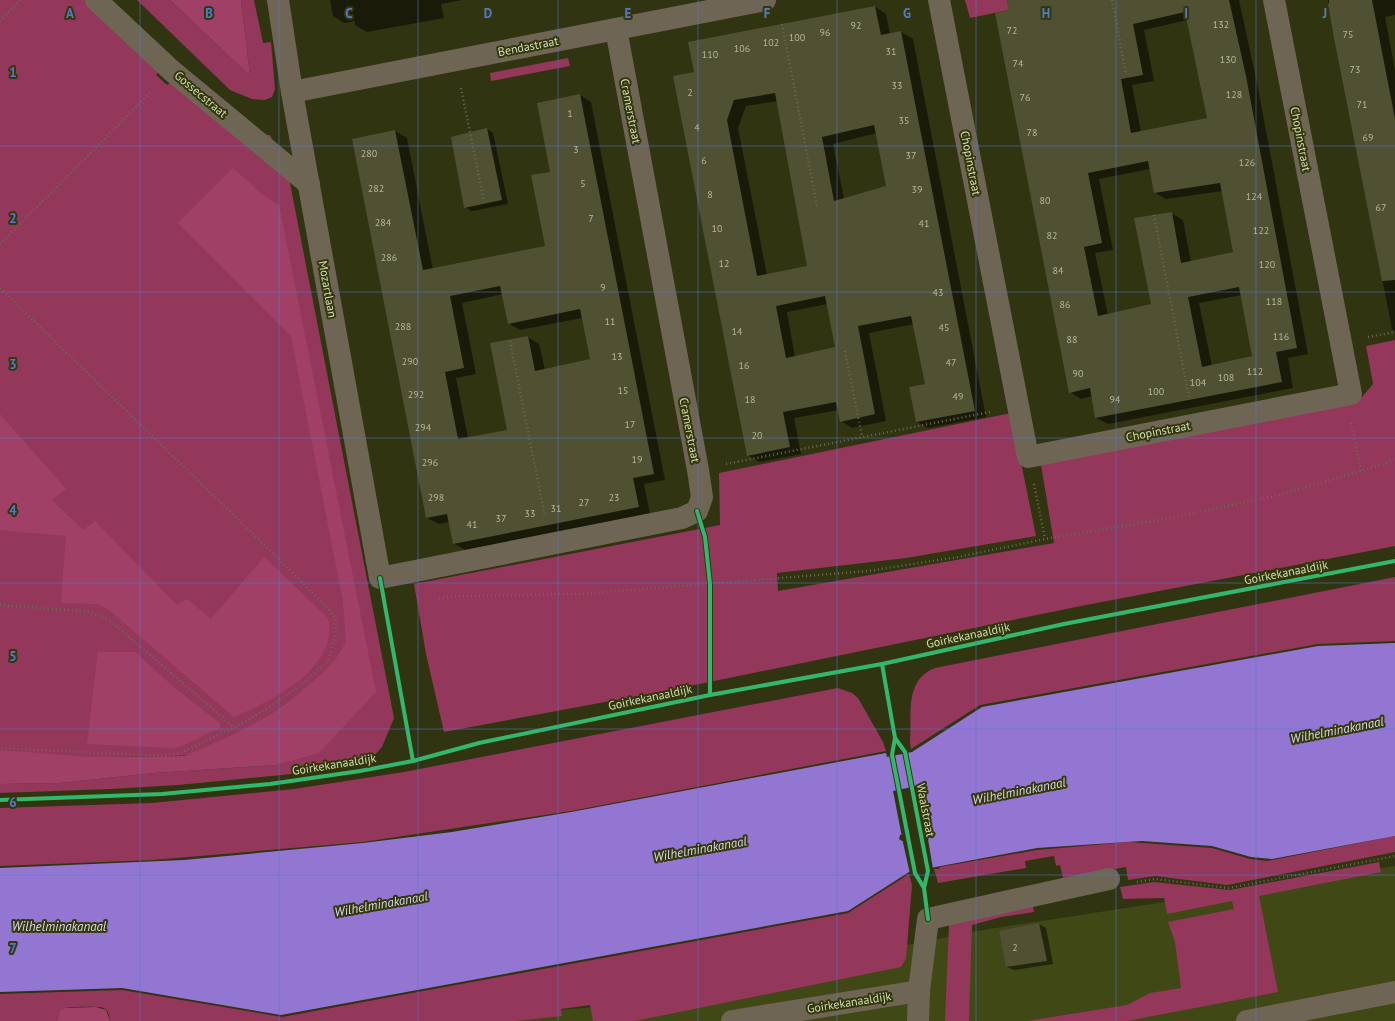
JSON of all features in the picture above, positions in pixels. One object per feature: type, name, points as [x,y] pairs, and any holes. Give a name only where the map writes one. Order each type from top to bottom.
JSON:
[{"type":"street","name":"Gossecstraat","points":[[96,0],[172,71],[309,184]]},
{"type":"street","name":"Mozartlaan","points":[[278,0],[292,92],[380,578]]},
{"type":"street","name":"Bendastraat","points":[[292,92],[765,0]]},
{"type":"street","name":"Chopinstraat","points":[[939,0],[1028,457],[1351,394],[1274,0]]},
{"type":"street","name":"Cramerstraat","points":[[380,578],[682,518],[697,510],[702,497],[698,470],[616,29]]},
{"type":"street","points":[[918,1021],[919,991],[928,919],[1109,879]]},
{"type":"street","name":"Goirkekanaaldijk","points":[[732,1021],[919,991]]},
{"type":"street","points":[[1247,1021],[1395,992]]},
{"type":"path","points":[[0,21],[20,0]]},
{"type":"path","points":[[1112,0],[1126,75]]},
{"type":"path","points":[[781,23],[817,206]]},
{"type":"path","points":[[455,60],[484,202]]},
{"type":"path","points":[[0,244],[172,71]]},
{"type":"path","points":[[1154,216],[1194,424]]},
{"type":"path","points":[[0,288],[292,572],[331,612],[336,621],[336,636],[328,661],[301,685],[271,706],[234,727],[178,754],[166,756],[0,748]]},
{"type":"path","points":[[510,341],[550,544]]},
{"type":"path","points":[[845,350],[862,437]]},
{"type":"path","points":[[1345,395],[1361,471]]},
{"type":"path","points":[[698,470],[1018,406]]},
{"type":"path","points":[[1028,457],[1044,539]]},
{"type":"path","points":[[435,598],[457,596],[582,594],[868,571],[958,557],[1044,539],[1165,519],[1279,495],[1361,471],[1395,458]]},
{"type":"path","points":[[709,578],[710,592]]},
{"type":"path","points":[[0,605],[91,612],[113,623],[234,727]]},
{"type":"path","points":[[1109,879],[1126,883],[1155,880],[1229,888],[1395,856]]},
{"type":"shaded area","points":[[0,0],[92,0],[160,71],[156,75],[167,85],[171,82],[255,134],[270,135],[275,145],[284,152],[394,718],[382,747],[373,757],[361,762],[312,772],[178,785],[0,793],[0,784],[60,783],[154,773],[277,765],[317,753],[0,759]]},
{"type":"shaded area","points":[[137,0],[170,0],[250,76],[241,0],[254,0],[263,43],[271,42],[275,89],[272,97],[265,100],[252,99],[230,90]]},
{"type":"shaded area","points":[[170,0],[241,0],[250,76]]},
{"type":"shaded area","points":[[965,0],[1007,0],[1009,10],[970,18]]},
{"type":"shaded area","points":[[568,58],[570,66],[491,81],[490,73]]},
{"type":"shaded area","points":[[233,168],[263,195],[279,205],[376,692],[319,753],[277,765],[154,773],[60,783],[0,784],[0,750],[88,757],[185,756],[235,734],[273,713],[290,701],[323,673],[337,657],[346,642],[343,601],[291,336],[178,223]]},
{"type":"shaded area","points":[[1395,340],[1395,546],[1081,606],[675,689],[444,732],[426,654],[414,584],[720,525],[719,473],[1011,413],[1036,536],[906,558],[777,573],[778,591],[1054,543],[1040,459],[1362,397],[1373,384],[1366,346]]},
{"type":"shaded area","points":[[0,414],[66,489],[52,500],[83,530],[95,521],[177,605],[187,599],[211,619],[264,557],[328,618],[329,636],[324,652],[313,667],[283,692],[234,717],[109,610],[97,604],[61,603],[66,536],[0,530]]},
{"type":"shaded area","points":[[1395,577],[1395,641],[1318,644],[980,705],[911,749],[911,709],[914,689],[918,681],[925,673],[935,668]]},
{"type":"shaded area","points":[[98,652],[135,652],[176,689],[216,720],[220,724],[220,728],[182,746],[173,748],[87,744]]},
{"type":"shaded area","points":[[838,688],[852,693],[858,698],[883,742],[886,751],[571,811],[363,842],[153,860],[0,866],[0,808],[152,803],[294,789],[404,772]]},
{"type":"shaded area","points":[[1395,836],[1395,852],[1227,885],[1155,876],[1128,880],[1126,867],[1063,878],[1060,865],[1056,866],[1054,856],[1025,861],[1026,868],[938,883],[934,869],[1037,850],[1129,842],[1212,848],[1250,859],[1267,861]]},
{"type":"shaded area","points":[[1379,862],[1381,872],[1259,896],[1278,992],[1127,1021],[1027,1021],[1127,1005],[1150,993],[1181,988],[1175,942],[1168,922],[1234,909],[1232,901],[1167,914],[1164,898],[1123,899],[1120,887],[1154,882],[1230,890]]},
{"type":"shaded area","points":[[1395,866],[1395,1021],[414,1021],[597,1007],[977,931]]},
{"type":"shaded area","points":[[909,874],[912,885],[906,959],[901,967],[635,1021],[593,1021],[590,1005],[561,1009],[562,1016],[516,1021],[110,1021],[108,1013],[105,1009],[100,1007],[78,1007],[65,1008],[57,1021],[0,1021],[0,994],[122,990],[282,1017],[848,913]]},
{"type":"shaded area","points":[[1032,902],[1034,912],[1001,917],[972,925],[969,1021],[945,1021],[949,924]]},
{"type":"shaded area","points":[[96,1007],[106,1010],[110,1021],[57,1021],[60,1011],[65,1008]]},
{"type":"water","name":"Wilhelminakanaal","points":[[1395,643],[1395,836],[1272,859],[1251,857],[1212,846],[1142,841],[1037,848],[909,872],[848,911],[281,1015],[122,988],[0,992],[0,868],[184,860],[363,843],[452,832],[571,812],[886,753],[887,757],[912,752],[982,707],[1318,646]],"holes":[[[928,829],[930,831],[928,834],[902,841],[899,839],[900,835]]]},
{"type":"pier","points":[[917,786],[927,832],[902,837],[893,791]]},
{"type":"pier","points":[[927,833],[933,869],[910,874],[902,838]]},
{"type":"building","points":[[1007,0],[1229,0],[1246,76],[1297,348],[1276,352],[1282,382],[1095,418],[1090,388],[1069,393],[995,13],[1009,10]],"holes":[[[1185,12],[1207,118],[1131,133],[1121,79],[1143,75],[1133,24]],[[1148,161],[1154,193],[1220,183],[1233,252],[1181,263],[1172,212],[1134,218],[1151,304],[1098,316],[1084,247],[1102,243],[1088,173]],[[1239,287],[1252,356],[1202,367],[1188,297]]]},
{"type":"building","points":[[1329,0],[1372,0],[1395,119],[1395,280],[1382,281],[1334,38],[1328,4]]},
{"type":"building","points":[[875,6],[881,35],[901,31],[975,411],[916,422],[909,387],[925,384],[911,316],[858,326],[875,414],[840,422],[836,402],[783,412],[790,447],[747,456],[673,76],[694,72],[688,42]],"holes":[[[775,93],[807,266],[757,276],[727,120],[734,100]],[[874,125],[886,186],[834,201],[822,137]],[[825,296],[835,347],[786,358],[776,306]]]},
{"type":"building","points":[[580,94],[654,474],[633,478],[639,507],[453,544],[447,514],[426,518],[352,139],[395,130],[423,270],[545,246],[531,175],[550,172],[537,103]],"holes":[[[500,286],[508,324],[580,309],[590,359],[535,371],[528,336],[490,343],[507,430],[458,439],[445,372],[464,368],[450,296]]]},
{"type":"building","points":[[487,128],[502,200],[464,208],[451,137]]},
{"type":"building","points":[[1039,923],[1047,961],[1006,967],[999,931]]},
{"type":"cycle path","points":[[697,511],[705,537],[710,584],[710,695]]},
{"type":"cycle path","points":[[0,800],[162,794],[270,784],[360,771],[413,761],[479,743],[710,695],[882,664],[1064,624],[1395,561]]},
{"type":"cycle path","points":[[380,578],[413,761]]},
{"type":"cycle path","points":[[882,664],[895,738],[892,755],[915,873],[924,888]]},
{"type":"cycle path","name":"Waalstraat","points":[[895,738],[905,752],[928,871],[924,888],[928,919]]}]
